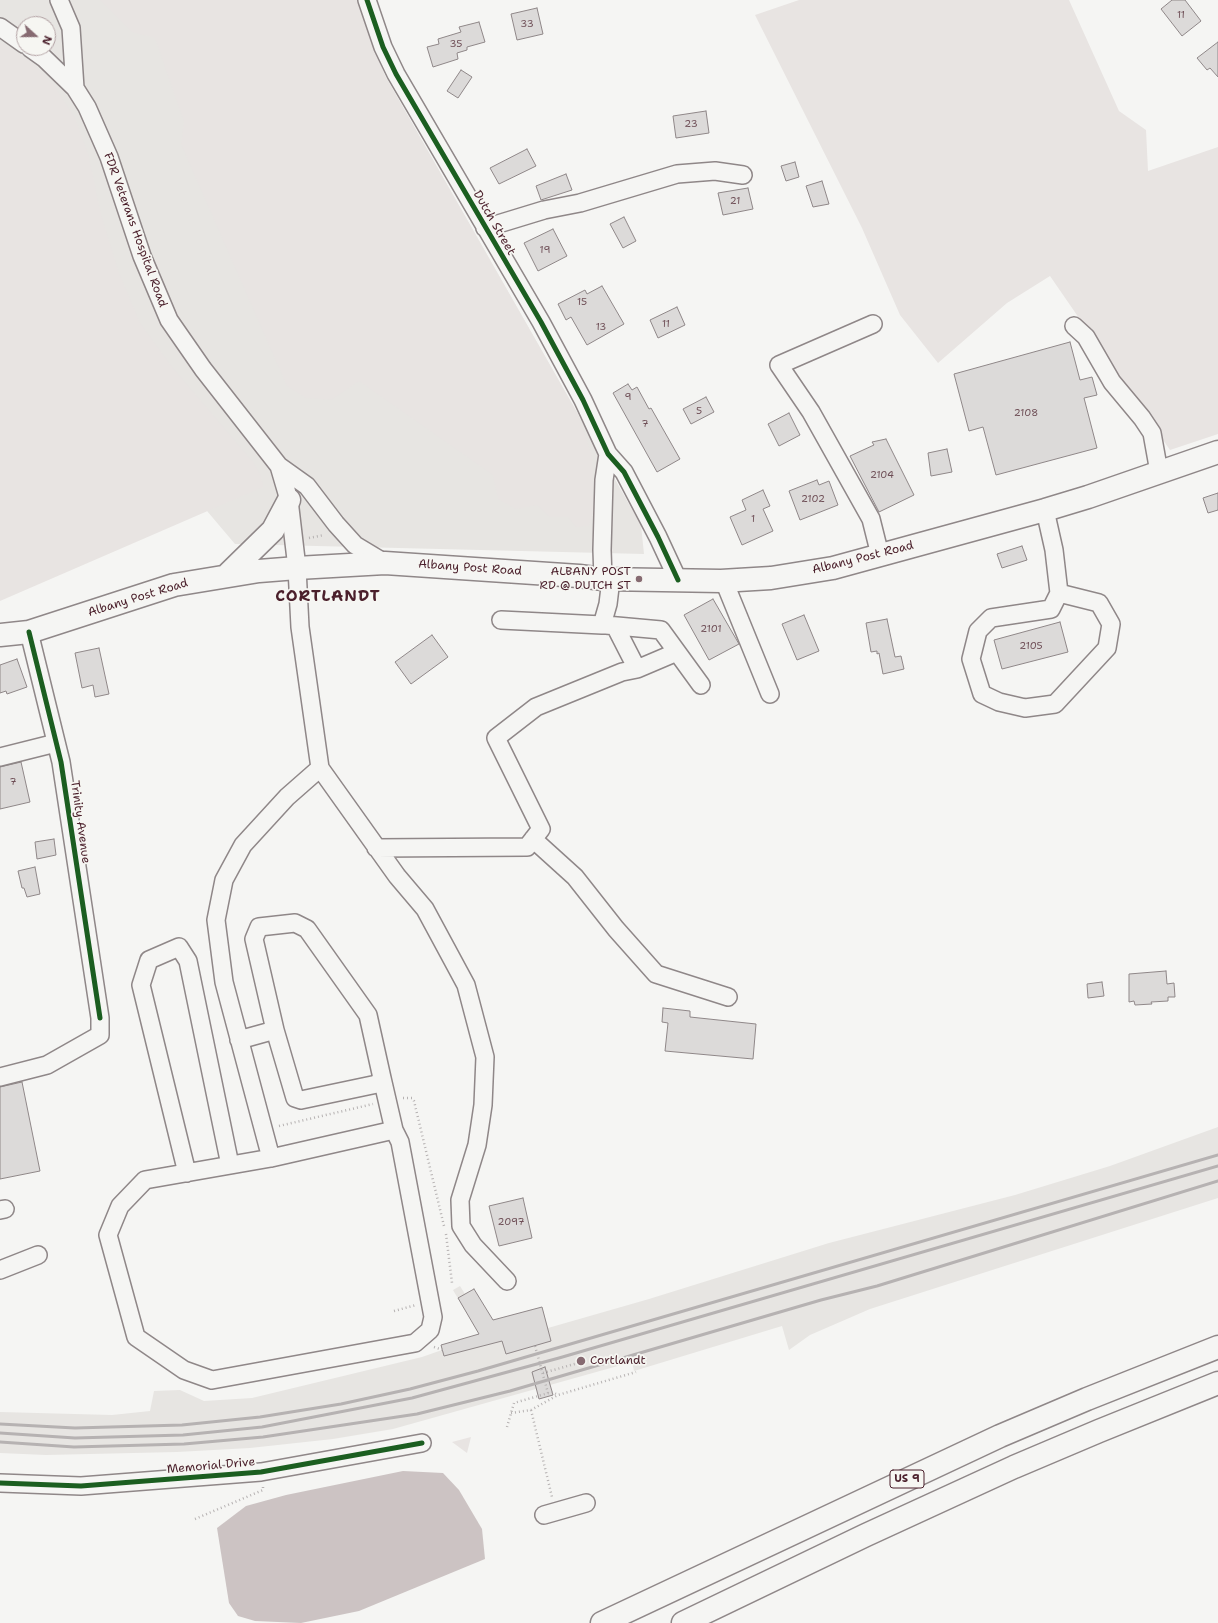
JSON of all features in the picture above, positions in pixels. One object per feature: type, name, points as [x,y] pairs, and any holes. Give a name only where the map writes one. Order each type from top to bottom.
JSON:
[{"type":"main road","name":"Albany Post Road","points":[[0,635],[29,632],[174,584],[226,576],[297,568],[385,563],[607,579],[724,580],[771,578],[833,568],[1045,510],[1088,497],[1218,452]]},
{"type":"main road","points":[[226,576],[272,530],[289,500]]},
{"type":"main road","name":"US 9","points":[[602,1623],[1000,1436],[1087,1399],[1218,1347]]},
{"type":"main road","points":[[683,1623],[866,1535],[1014,1467],[1218,1383]]},
{"type":"street","points":[[59,0],[71,28],[75,88]]},
{"type":"street","name":"Dutch Street","points":[[367,0],[383,46],[396,74],[541,322],[583,400],[608,454],[624,472],[658,537],[678,580]]},
{"type":"street","points":[[0,27],[16,38]]},
{"type":"street","name":"FDR Veterans Hospital Road","points":[[41,56],[75,88],[87,107],[109,157],[142,256],[169,320],[203,369],[279,466],[289,500],[297,568],[300,627],[320,768]]},
{"type":"street","points":[[485,228],[544,210],[580,203],[677,174],[715,171],[743,175]]},
{"type":"street","points":[[873,324],[779,365],[811,412],[871,519],[880,555]]},
{"type":"street","points":[[1074,326],[1086,337],[1112,382],[1142,418],[1152,433],[1159,472]]},
{"type":"street","points":[[608,454],[604,480],[602,550],[607,579],[609,625],[637,669]]},
{"type":"street","points":[[279,466],[307,486],[336,524],[355,545],[385,563]]},
{"type":"street","points":[[1045,510],[1054,550],[1059,593],[1051,609],[991,618],[978,631],[971,659],[982,694],[999,702],[1025,708],[1055,704],[1107,648],[1111,624],[1099,603],[1059,593]]},
{"type":"street","points":[[724,580],[770,694]]},
{"type":"street","points":[[501,620],[609,625],[661,630],[702,685]]},
{"type":"street","name":"Trinity Avenue","points":[[0,1077],[47,1065],[100,1035],[100,1018],[61,762],[29,632]]},
{"type":"street","points":[[376,848],[527,847],[541,830],[496,738],[536,707],[622,672],[637,669],[677,652]]},
{"type":"street","points":[[0,757],[56,743]]},
{"type":"street","points":[[271,1158],[224,982],[216,920],[224,880],[244,845],[287,797],[320,768],[376,848],[425,909],[466,985],[485,1057],[483,1105],[477,1145],[460,1200],[461,1226],[473,1246],[507,1281]]},
{"type":"street","points":[[533,839],[575,876],[616,929],[656,974],[728,997]]},
{"type":"street","points":[[382,1078],[377,1084],[301,1100],[295,1098],[275,1030],[254,939],[259,927],[295,922],[307,929],[368,1016],[394,1130],[400,1142],[433,1317],[430,1330],[415,1343],[212,1380],[184,1370],[136,1337],[108,1235],[120,1206],[145,1180],[271,1158],[394,1130]]},
{"type":"street","points":[[187,1173],[141,985],[148,960],[179,947],[188,961],[230,1166]]},
{"type":"street","points":[[239,1040],[275,1030]]},
{"type":"street","points":[[0,1270],[38,1255]]},
{"type":"street","name":"Memorial Drive","points":[[0,1483],[81,1486],[261,1472],[422,1443]]},
{"type":"street","points":[[549,1510],[586,1503]]},
{"type":"path","points":[[309,538],[322,536],[327,533]]},
{"type":"path","points":[[398,1099],[412,1098],[414,1101],[449,1247],[452,1283]]},
{"type":"path","points":[[276,1126],[379,1102]]},
{"type":"path","points":[[394,1311],[416,1304]]},
{"type":"path","points":[[535,1346],[548,1393]]},
{"type":"path","points":[[543,1372],[578,1363]]},
{"type":"path","points":[[511,1413],[531,1410],[558,1395],[636,1372]]},
{"type":"path","points":[[507,1427],[514,1403],[552,1392],[558,1395]]},
{"type":"path","points":[[531,1410],[549,1510]]},
{"type":"path","points":[[195,1519],[263,1490],[263,1482]]},
{"type":"shaded area","points":[[0,0],[342,0],[641,525],[644,554],[235,544],[129,419],[0,286]]},
{"type":"shaded area","points":[[100,0],[357,0],[385,76],[578,414],[592,456],[594,510],[589,526],[576,527],[568,517],[550,517],[537,505],[516,509],[498,499],[493,475],[359,381],[331,400],[306,398],[287,386],[181,144],[184,122],[155,38],[132,32]]},
{"type":"shaded area","points":[[799,0],[1069,0],[1119,111],[1146,130],[1148,171],[1218,147],[1218,434],[1170,450],[1050,276],[1007,303],[938,363],[900,315],[862,228],[755,15]]},
{"type":"shaded area","points":[[0,42],[16,52],[16,56],[23,56],[29,60],[54,85],[76,120],[89,157],[101,215],[119,273],[140,323],[172,367],[253,462],[261,476],[263,487],[0,601]]},
{"type":"shaded area","points":[[1218,1127],[1218,1198],[870,1309],[810,1335],[789,1350],[782,1326],[634,1371],[632,1362],[393,1429],[333,1439],[250,1448],[177,1452],[46,1455],[0,1453],[0,1412],[112,1415],[150,1411],[154,1391],[180,1390],[204,1401],[252,1398],[422,1357],[442,1350],[441,1345],[479,1334],[453,1290],[460,1286],[465,1294],[474,1289],[493,1320],[542,1307],[548,1328],[649,1299],[829,1243],[1015,1195],[1110,1166]]},
{"type":"shaded area","points":[[471,1437],[467,1453],[452,1442]]},
{"type":"shaded area","points":[[403,1471],[443,1473],[459,1490],[482,1529],[485,1559],[359,1611],[301,1623],[255,1621],[238,1616],[229,1603],[217,1528],[246,1506],[286,1495]]},
{"type":"building","points":[[1172,0],[1185,0],[1201,21],[1182,36],[1161,9]]},
{"type":"building","points":[[537,8],[543,34],[517,40],[511,14]]},
{"type":"building","points":[[479,22],[485,42],[467,47],[467,50],[457,53],[458,59],[433,67],[427,47],[439,44],[438,39],[461,32],[459,27]]},
{"type":"building","points":[[1218,42],[1218,77],[1210,68],[1207,70],[1197,58]]},
{"type":"building","points":[[461,70],[472,77],[458,98],[447,91]]},
{"type":"building","points":[[706,111],[709,133],[676,138],[673,116]]},
{"type":"building","points":[[527,149],[536,166],[499,184],[490,168]]},
{"type":"building","points":[[795,162],[799,177],[786,181],[781,166]]},
{"type":"building","points":[[566,174],[572,190],[541,200],[536,186]]},
{"type":"building","points":[[822,181],[829,204],[813,207],[806,186]]},
{"type":"building","points":[[748,188],[753,209],[723,215],[718,193]]},
{"type":"building","points":[[624,217],[636,241],[623,248],[610,224]]},
{"type":"building","points":[[553,229],[567,256],[538,271],[524,243]]},
{"type":"building","points":[[602,286],[624,324],[587,345],[571,317],[566,320],[558,304],[585,290],[587,294]]},
{"type":"building","points":[[677,307],[685,325],[658,338],[650,320]]},
{"type":"building","points":[[1070,342],[1080,380],[1092,377],[1097,395],[1084,398],[1097,448],[996,475],[983,427],[969,431],[954,374]]},
{"type":"building","points":[[628,384],[632,390],[637,387],[649,409],[651,408],[680,459],[657,472],[613,393]]},
{"type":"building","points":[[706,397],[714,412],[691,424],[683,409]]},
{"type":"building","points":[[789,413],[800,435],[779,446],[768,424]]},
{"type":"building","points":[[886,439],[914,495],[879,512],[850,456],[874,445],[872,442]]},
{"type":"building","points":[[947,449],[952,472],[931,476],[928,453]]},
{"type":"building","points":[[817,480],[819,485],[829,481],[838,505],[800,520],[789,491]]},
{"type":"building","points":[[763,490],[770,506],[763,509],[773,531],[742,545],[730,517],[746,510],[742,500]]},
{"type":"building","points":[[1218,493],[1218,510],[1208,513],[1203,498]]},
{"type":"building","points":[[1022,546],[1027,560],[1002,568],[997,554]]},
{"type":"building","points":[[713,599],[739,644],[709,660],[684,615]]},
{"type":"building","points":[[804,615],[819,651],[797,660],[782,624]]},
{"type":"building","points":[[887,619],[895,657],[901,656],[904,669],[883,674],[879,653],[877,654],[877,651],[871,652],[866,623]]},
{"type":"building","points":[[1060,622],[1068,652],[1002,669],[994,640]]},
{"type":"building","points":[[432,635],[448,657],[411,684],[395,662]]},
{"type":"building","points":[[99,648],[109,694],[95,697],[93,685],[82,688],[75,653]]},
{"type":"building","points":[[17,659],[27,687],[7,694],[6,691],[0,693],[0,665]]},
{"type":"building","points":[[21,762],[30,802],[0,809],[0,767]]},
{"type":"building","points":[[54,839],[56,855],[37,859],[35,842]]},
{"type":"building","points":[[35,867],[40,894],[27,897],[24,888],[22,888],[18,871]]},
{"type":"building","points":[[1166,971],[1167,984],[1174,983],[1175,997],[1168,997],[1168,1001],[1151,1002],[1152,1004],[1135,1005],[1134,1001],[1129,1002],[1129,974]]},
{"type":"building","points":[[1102,982],[1104,996],[1088,998],[1087,984]]},
{"type":"building","points":[[663,1008],[690,1011],[690,1017],[756,1024],[753,1059],[665,1051],[668,1023],[662,1022]]},
{"type":"building","points":[[22,1082],[40,1171],[0,1179],[0,1087]]},
{"type":"building","points":[[523,1198],[532,1238],[499,1246],[489,1206]]},
{"type":"building","points":[[474,1289],[493,1320],[542,1307],[551,1341],[506,1354],[502,1341],[444,1356],[441,1345],[479,1334],[458,1298]]},
{"type":"building","points":[[545,1367],[553,1395],[539,1399],[532,1372]]},
{"type":"railway","points":[[0,1424],[75,1428],[182,1425],[260,1417],[341,1404],[410,1389],[478,1371],[1218,1155]]},
{"type":"railway","points":[[0,1433],[75,1438],[183,1435],[262,1427],[412,1398],[559,1358],[1218,1166]]},
{"type":"railway","points":[[0,1442],[74,1447],[184,1444],[263,1437],[417,1414],[510,1391],[821,1300],[877,1286],[1218,1181]]},
{"type":"cycle path","points":[[367,0],[383,47],[396,74],[541,322],[583,400],[608,454],[624,472],[658,537],[678,580]]},
{"type":"cycle path","points":[[29,632],[61,762],[100,1018]]},
{"type":"cycle path","points":[[0,1483],[81,1486],[261,1472],[422,1443]]},
{"type":"place","name":"ALBANY POST RD @ DUTCH ST","points":[[639,579]]},
{"type":"place","name":"Cortlandt","points":[[581,1361]]},
{"type":"district","name":"CORTLANDT","points":[[328,597]]}]
